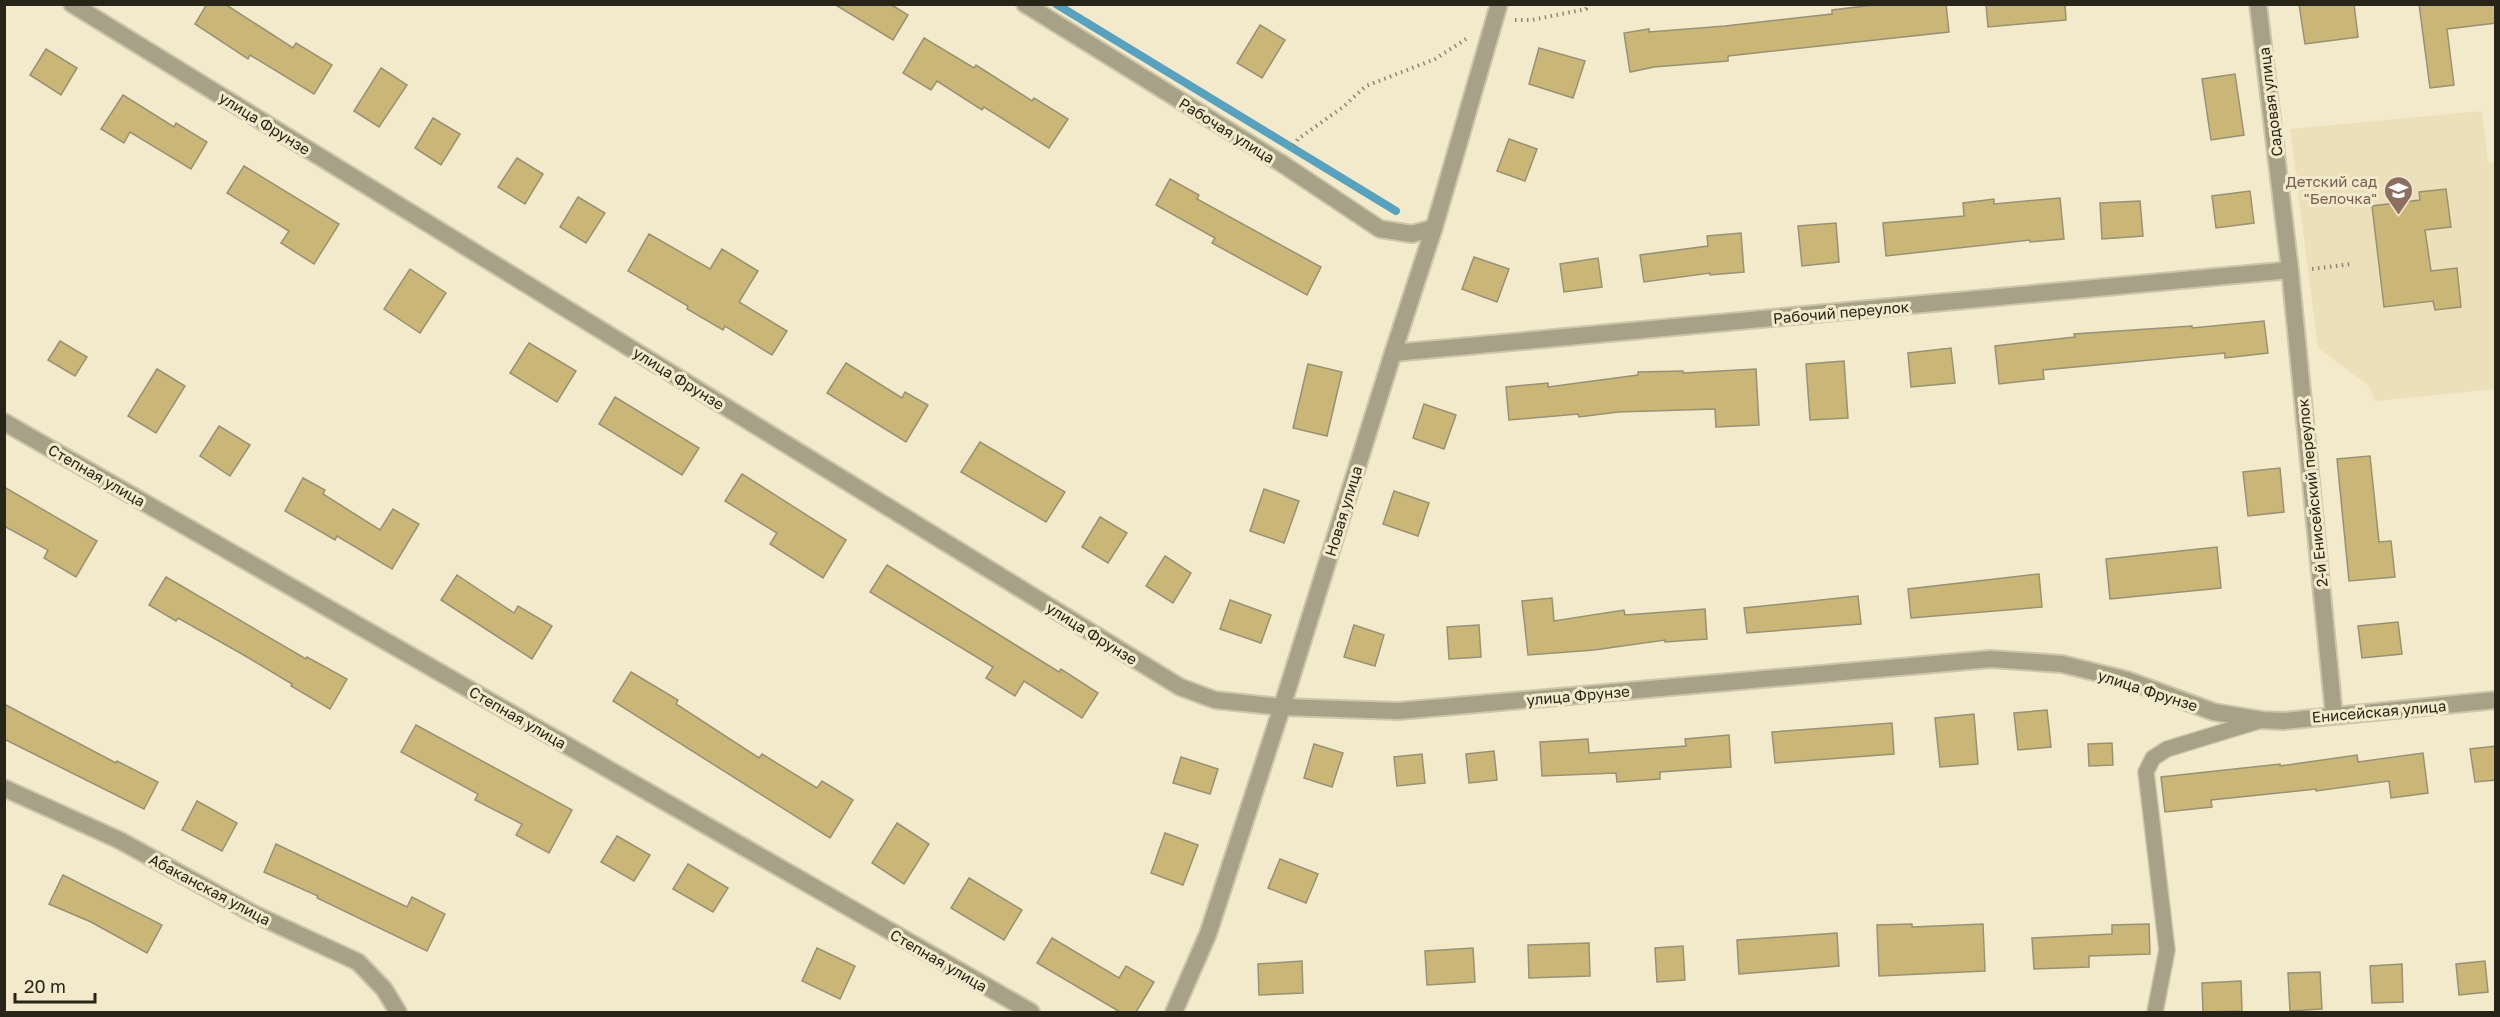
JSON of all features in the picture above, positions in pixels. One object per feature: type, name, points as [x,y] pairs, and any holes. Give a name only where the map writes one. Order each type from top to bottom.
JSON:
[{"type":"street","name":"улица Фрунзе","points":[[72,4],[1180,687],[1215,700],[1282,707],[1398,711],[1991,659],[2062,664],[2127,680],[2214,712],[2262,720]]},
{"type":"street","name":"Рабочая улица","points":[[1025,4],[1281,163],[1380,229],[1412,234],[1434,228]]},
{"type":"street","name":"Новая улица","points":[[1174,1012],[1208,934],[1282,707],[1434,228],[1499,4]]},
{"type":"street","name":"Садовая улица","points":[[2258,4],[2290,270]]},
{"type":"street","name":"Рабочий переулок","points":[[1393,353],[2290,270]]},
{"type":"street","name":"2-й Енисейский переулок","points":[[2290,270],[2334,715]]},
{"type":"street","name":"Степная улица","points":[[4,422],[1031,1012]]},
{"type":"street","name":"Енисейская улица","points":[[2262,720],[2283,721],[2496,700]]},
{"type":"street","name":"Абаканская улица","points":[[4,788],[119,840],[252,913],[358,962],[384,989],[398,1012]]},
{"type":"lane","points":[[2155,1012],[2167,950],[2146,772],[2153,758],[2167,749],[2262,720]]},
{"type":"path","points":[[1281,163],[1298,139],[1343,107],[1366,86],[1435,59],[1456,43],[1492,28],[1516,20],[1532,20],[1586,9],[1589,4]]},
{"type":"path","points":[[2290,270],[2351,264]]},
{"type":"shaded area","name":"Детский сад \"Белочка\"","points":[[2482,111],[2488,163],[2496,162],[2495,389],[2375,401],[2370,387],[2318,348],[2290,129]]},
{"type":"building","points":[[207,4],[225,4],[293,48],[296,43],[332,65],[314,94],[250,55],[248,59],[195,24]]},
{"type":"building","points":[[834,4],[890,4],[908,15],[893,40]]},
{"type":"building","points":[[1882,4],[1946,4],[1949,32],[1728,56],[1728,61],[1654,67],[1630,72],[1624,33],[1649,29],[1649,32],[1725,26],[1832,14],[1832,10]]},
{"type":"building","points":[[1986,4],[2065,4],[2066,20],[1988,27]]},
{"type":"building","points":[[2299,4],[2354,4],[2358,37],[2305,44]]},
{"type":"building","points":[[2419,4],[2496,4],[2496,23],[2447,29],[2454,85],[2430,88]]},
{"type":"building","points":[[1260,25],[1285,40],[1262,78],[1237,63]]},
{"type":"building","points":[[924,38],[974,68],[976,65],[1032,101],[1034,98],[1068,119],[1049,148],[984,107],[982,110],[937,81],[931,90],[903,73]]},
{"type":"building","points":[[1539,48],[1585,61],[1573,98],[1529,84]]},
{"type":"building","points":[[46,49],[77,68],[61,95],[30,75]]},
{"type":"building","points":[[381,68],[407,85],[379,127],[354,111]]},
{"type":"building","points":[[2235,74],[2244,135],[2211,140],[2202,79]]},
{"type":"building","points":[[123,95],[174,127],[176,123],[207,142],[191,169],[130,132],[124,143],[101,129]]},
{"type":"building","points":[[433,118],[460,134],[441,165],[415,148]]},
{"type":"building","points":[[1509,139],[1537,149],[1525,181],[1497,171]]},
{"type":"building","points":[[517,158],[543,174],[525,204],[498,187]]},
{"type":"building","points":[[244,166],[339,224],[314,264],[281,243],[289,231],[227,193]]},
{"type":"building","points":[[1170,179],[1199,195],[1197,199],[1321,267],[1307,295],[1212,243],[1215,238],[1156,205]]},
{"type":"building","points":[[2446,189],[2451,227],[2425,230],[2431,271],[2457,268],[2461,307],[2435,310],[2433,301],[2384,307],[2372,206],[2420,200],[2419,192]]},
{"type":"building","points":[[2250,191],[2254,223],[2216,228],[2212,196]]},
{"type":"building","points":[[578,197],[605,213],[586,243],[560,227]]},
{"type":"building","points":[[2060,198],[2064,239],[2030,242],[2030,240],[1886,256],[1883,223],[1964,216],[1963,203],[1994,199],[1994,204]]},
{"type":"building","points":[[2140,201],[2143,236],[2102,239],[2100,203]]},
{"type":"building","points":[[1836,223],[1839,262],[1802,266],[1798,226]]},
{"type":"building","points":[[1741,233],[1744,272],[1710,275],[1710,273],[1644,282],[1640,255],[1708,246],[1707,236]]},
{"type":"building","points":[[649,234],[710,269],[722,249],[758,271],[739,302],[787,331],[772,355],[725,326],[723,330],[687,309],[688,306],[628,271]]},
{"type":"building","points":[[1474,257],[1509,269],[1497,302],[1462,289]]},
{"type":"building","points":[[1598,258],[1602,287],[1564,292],[1560,264]]},
{"type":"building","points":[[410,269],[446,293],[420,333],[384,309]]},
{"type":"building","points":[[2264,321],[2268,353],[2225,358],[2225,353],[2043,370],[2044,379],[1999,384],[1995,346],[2075,337],[2074,334],[2192,326],[2192,328]]},
{"type":"building","points":[[60,341],[87,357],[75,376],[48,360]]},
{"type":"building","points":[[529,343],[576,371],[557,402],[510,373]]},
{"type":"building","points":[[1951,348],[1955,383],[1911,387],[1908,353]]},
{"type":"building","points":[[1844,361],[1848,418],[1810,420],[1806,364]]},
{"type":"building","points":[[846,363],[902,398],[905,392],[928,405],[906,442],[827,393]]},
{"type":"building","points":[[1308,364],[1342,372],[1327,436],[1293,428]]},
{"type":"building","points":[[157,369],[185,386],[156,433],[128,416]]},
{"type":"building","points":[[1756,369],[1759,425],[1716,427],[1715,409],[1618,412],[1579,417],[1578,414],[1509,420],[1506,387],[1548,383],[1548,387],[1638,375],[1638,372],[1683,371],[1683,373]]},
{"type":"building","points":[[615,397],[699,448],[682,475],[599,424]]},
{"type":"building","points":[[1424,404],[1456,415],[1444,449],[1413,438]]},
{"type":"building","points":[[219,426],[250,445],[230,476],[200,456]]},
{"type":"building","points":[[980,442],[1065,492],[1046,522],[961,472]]},
{"type":"building","points":[[2370,456],[2379,542],[2391,541],[2395,577],[2349,581],[2337,459]]},
{"type":"building","points":[[2280,468],[2284,512],[2248,516],[2243,472]]},
{"type":"building","points":[[742,474],[846,540],[823,578],[770,544],[777,533],[725,501]]},
{"type":"building","points":[[303,478],[325,490],[323,494],[380,530],[393,509],[419,524],[392,569],[337,536],[335,540],[285,511]]},
{"type":"building","points":[[4,487],[97,541],[76,577],[44,558],[48,550],[4,526]]},
{"type":"building","points":[[1264,489],[1299,501],[1284,543],[1250,531]]},
{"type":"building","points":[[1394,491],[1429,503],[1418,536],[1383,524]]},
{"type":"building","points":[[1100,517],[1127,533],[1108,563],[1082,547]]},
{"type":"building","points":[[2217,547],[2221,588],[2110,599],[2106,559]]},
{"type":"building","points":[[1165,556],[1191,573],[1173,603],[1146,586]]},
{"type":"building","points":[[887,565],[1059,672],[1061,669],[1098,693],[1082,718],[1024,681],[1015,696],[986,678],[993,667],[870,592]]},
{"type":"building","points":[[2039,574],[2042,607],[1911,618],[1908,589]]},
{"type":"building","points":[[457,575],[514,613],[518,606],[552,626],[532,659],[441,600]]},
{"type":"building","points":[[166,577],[306,659],[307,657],[347,679],[330,709],[242,654],[178,618],[176,621],[149,605]]},
{"type":"building","points":[[1858,596],[1861,624],[1747,633],[1744,608]]},
{"type":"building","points":[[1552,598],[1554,621],[1624,610],[1625,615],[1705,609],[1707,639],[1665,642],[1665,640],[1594,650],[1528,655],[1522,601]]},
{"type":"building","points":[[1230,600],[1271,615],[1261,643],[1220,629]]},
{"type":"building","points":[[2398,622],[2402,654],[2362,658],[2358,626]]},
{"type":"building","points":[[1354,625],[1384,635],[1375,666],[1344,657]]},
{"type":"building","points":[[1479,625],[1481,657],[1449,659],[1447,627]]},
{"type":"building","points":[[631,672],[678,700],[676,704],[759,758],[762,754],[817,788],[822,781],[853,800],[830,838],[613,701]]},
{"type":"building","points":[[4,704],[116,763],[117,761],[158,782],[144,809],[4,739]]},
{"type":"building","points":[[2047,710],[2051,747],[2018,750],[2014,713]]},
{"type":"building","points":[[1974,714],[1978,764],[1940,767],[1935,718]]},
{"type":"building","points":[[1892,723],[1894,754],[1775,763],[1772,732]]},
{"type":"building","points":[[416,725],[572,810],[549,853],[516,835],[522,824],[475,800],[478,794],[401,752]]},
{"type":"building","points":[[1729,735],[1731,767],[1660,772],[1660,779],[1617,782],[1616,773],[1542,776],[1540,742],[1588,739],[1589,753],[1686,746],[1685,739]]},
{"type":"building","points":[[2112,743],[2113,765],[2089,766],[2088,744]]},
{"type":"building","points":[[1314,744],[1343,753],[1332,787],[1304,778]]},
{"type":"building","points":[[2496,746],[2496,780],[2475,782],[2470,749]]},
{"type":"building","points":[[1494,751],[1497,780],[1469,783],[1466,754]]},
{"type":"building","points":[[2423,753],[2428,793],[2391,798],[2389,781],[2316,791],[2316,789],[2211,800],[2212,807],[2165,812],[2161,777],[2280,764],[2280,766],[2357,755],[2358,762]]},
{"type":"building","points":[[1422,754],[1425,783],[1397,786],[1394,757]]},
{"type":"building","points":[[1181,757],[1218,769],[1210,794],[1173,783]]},
{"type":"building","points":[[197,801],[237,823],[222,851],[182,830]]},
{"type":"building","points":[[897,823],[929,844],[904,884],[872,863]]},
{"type":"building","points":[[1165,833],[1198,845],[1183,885],[1151,873]]},
{"type":"building","points":[[617,836],[650,855],[634,881],[601,862]]},
{"type":"building","points":[[276,844],[407,907],[412,897],[445,914],[427,951],[317,898],[318,896],[264,872]]},
{"type":"building","points":[[1280,859],[1318,874],[1306,903],[1268,888]]},
{"type":"building","points":[[688,864],[728,888],[713,912],[673,889]]},
{"type":"building","points":[[63,875],[162,925],[147,953],[91,922],[49,904]]},
{"type":"building","points":[[969,878],[1022,910],[1004,940],[951,908]]},
{"type":"building","points":[[1912,924],[1912,927],[1983,924],[1985,971],[1879,976],[1877,925]]},
{"type":"building","points":[[2149,924],[2150,954],[2089,956],[2089,967],[2034,969],[2032,938],[2112,934],[2112,925]]},
{"type":"building","points":[[1837,933],[1839,966],[1739,974],[1737,940]]},
{"type":"building","points":[[1052,938],[1119,978],[1126,966],[1154,982],[1136,1012],[1120,1012],[1037,963]]},
{"type":"building","points":[[1589,943],[1590,976],[1529,978],[1528,945]]},
{"type":"building","points":[[1683,946],[1685,980],[1657,982],[1655,948]]},
{"type":"building","points":[[817,948],[855,966],[840,999],[802,981]]},
{"type":"building","points":[[1473,948],[1475,982],[1427,985],[1425,951]]},
{"type":"building","points":[[1302,961],[1303,993],[1259,995],[1258,964]]},
{"type":"building","points":[[2485,961],[2488,992],[2459,995],[2456,964]]},
{"type":"building","points":[[2402,964],[2403,1002],[2372,1003],[2370,966]]},
{"type":"building","points":[[2320,972],[2322,1009],[2290,1011],[2288,973]]},
{"type":"building","points":[[2241,981],[2242,1011],[2203,1012],[2202,983]]},
{"type":"waterway","points":[[1056,4],[1396,211]]},
{"type":"place","name":"Детский сад \"Белочка\"","points":[[2398,216]]}]
